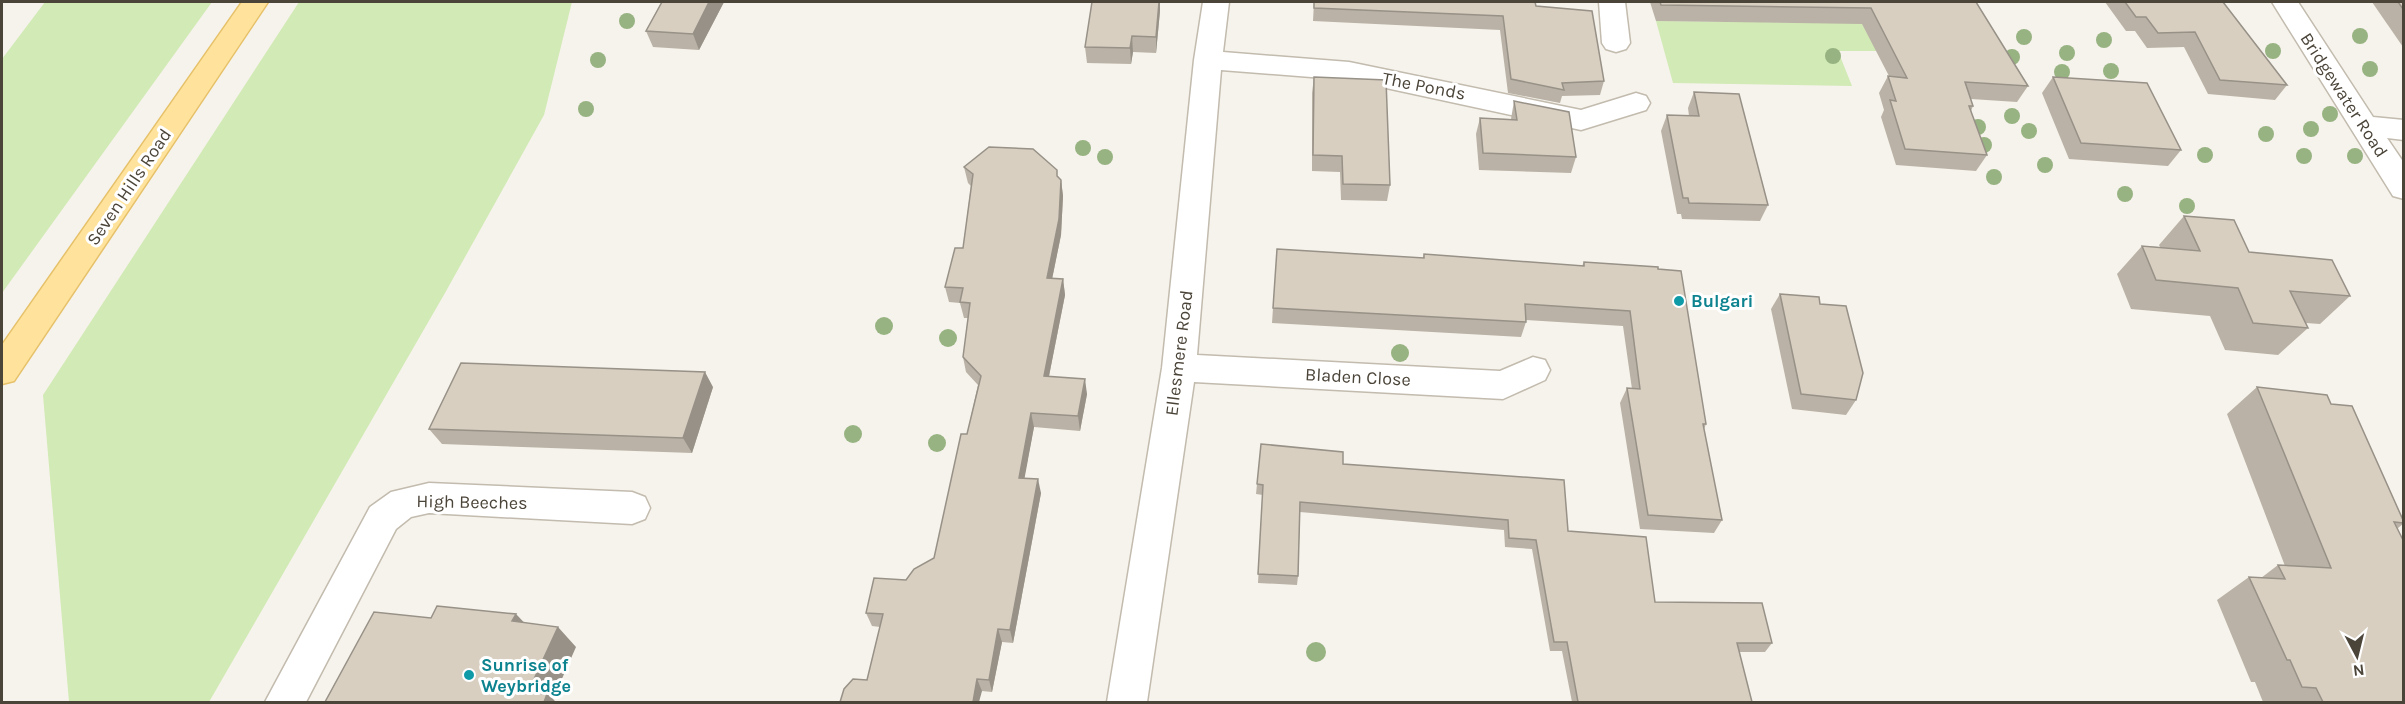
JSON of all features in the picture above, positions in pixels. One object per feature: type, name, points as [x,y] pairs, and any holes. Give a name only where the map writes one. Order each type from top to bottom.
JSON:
[{"type":"main road","name":"Seven Hills Road","points":[[2,371],[255,2]]},
{"type":"street","name":"Ellesmere Road","points":[[1127,702],[1179,368],[1208,60],[1216,2]]},
{"type":"street","points":[[1612,2],[1616,43]]},
{"type":"street","name":"Bridgewater Road","points":[[2285,2],[2403,188]]},
{"type":"street","name":"The Ponds","points":[[1208,60],[1348,71],[1509,103],[1581,120],[1636,103]]},
{"type":"street","points":[[2365,126],[2403,130]]},
{"type":"street","name":"Bladen Close","points":[[1179,368],[1503,385],[1533,370]]},
{"type":"street","name":"High Beeches","points":[[285,702],[383,518],[392,507],[409,500],[429,498],[632,508]]},
{"type":"green space","points":[[45,2],[212,2],[2,293],[2,59]]},
{"type":"green space","points":[[299,2],[572,2],[544,115],[445,293],[209,702],[69,702],[43,395]]},
{"type":"green space","points":[[1850,2],[1877,2],[1883,13],[1921,14],[1916,2],[1950,2],[1960,19],[1903,19],[1901,15],[1900,51],[1838,51],[1852,86],[1673,83],[1656,21],[1862,23],[1867,33],[1890,33],[1878,8],[1870,8],[1868,3]]},
{"type":"building","points":[[662,2],[709,2],[693,34],[646,31]]},
{"type":"building","points":[[1092,2],[1159,2],[1156,37],[1132,36],[1130,48],[1085,47]]},
{"type":"building","points":[[1314,2],[1535,2],[1536,6],[1592,11],[1604,81],[1562,83],[1564,90],[1511,79],[1503,16],[1314,8]]},
{"type":"building","points":[[1660,2],[1976,2],[2028,86],[1965,82],[1973,106],[1969,106],[1987,155],[1905,149],[1890,100],[1896,101],[1888,76],[1907,78],[1871,8],[1661,5]]},
{"type":"building","points":[[2125,2],[2223,2],[2287,85],[2220,80],[2195,32],[2158,33],[2146,17],[2136,17]]},
{"type":"building","points":[[1314,77],[1386,80],[1390,185],[1343,184],[1342,156],[1313,155]]},
{"type":"building","points":[[2053,77],[2147,83],[2181,150],[2081,143]]},
{"type":"building","points":[[1694,92],[1739,94],[1768,205],[1689,203],[1688,198],[1683,198],[1667,115],[1699,116]]},
{"type":"building","points":[[1514,101],[1569,112],[1576,157],[1483,153],[1480,118],[1517,120]]},
{"type":"building","points":[[989,147],[1033,149],[1057,170],[1057,176],[1061,180],[1059,219],[1047,278],[1063,279],[1044,376],[1085,379],[1078,416],[1031,413],[1019,478],[1038,479],[1010,630],[998,629],[989,680],[977,679],[973,702],[840,702],[844,689],[853,679],[867,680],[883,614],[866,613],[874,578],[906,580],[914,569],[934,558],[961,434],[967,434],[981,376],[963,357],[970,303],[960,302],[963,288],[945,287],[955,248],[963,248],[973,174],[964,167]]},
{"type":"building","points":[[2184,216],[2234,220],[2249,252],[2332,260],[2350,296],[2290,291],[2308,328],[2253,323],[2238,288],[2156,280],[2142,246],[2200,251]]},
{"type":"building","points":[[1277,249],[1424,258],[1424,254],[1584,266],[1584,262],[1658,267],[1658,269],[1681,271],[1706,424],[1703,424],[1722,520],[1648,515],[1627,388],[1640,389],[1630,311],[1525,304],[1526,322],[1273,308]]},
{"type":"building","points":[[1780,294],[1819,297],[1820,304],[1846,306],[1863,373],[1856,400],[1801,394]]},
{"type":"building","points":[[461,363],[705,372],[683,438],[429,429]]},
{"type":"building","points":[[2257,387],[2327,395],[2331,404],[2352,406],[2403,520],[2403,523],[2394,522],[2403,540],[2403,702],[2323,702],[2316,688],[2302,687],[2290,660],[2287,660],[2249,577],[2285,579],[2278,565],[2331,568]]},
{"type":"building","points":[[1261,444],[1343,452],[1343,464],[1564,480],[1568,531],[1646,537],[1655,602],[1762,603],[1772,643],[1737,643],[1752,702],[1578,702],[1567,642],[1554,642],[1536,540],[1509,538],[1508,520],[1300,502],[1298,576],[1258,574],[1263,485],[1257,484]]},
{"type":"building","name":"Sunrise of Weybridge","points":[[437,606],[516,614],[512,621],[558,627],[528,692],[547,694],[544,702],[325,702],[374,612],[431,618]]},
{"type":"place","name":"Bulgari","points":[[1679,301]]},
{"type":"place","name":"Sunrise of Weybridge","points":[[469,675]]}]
